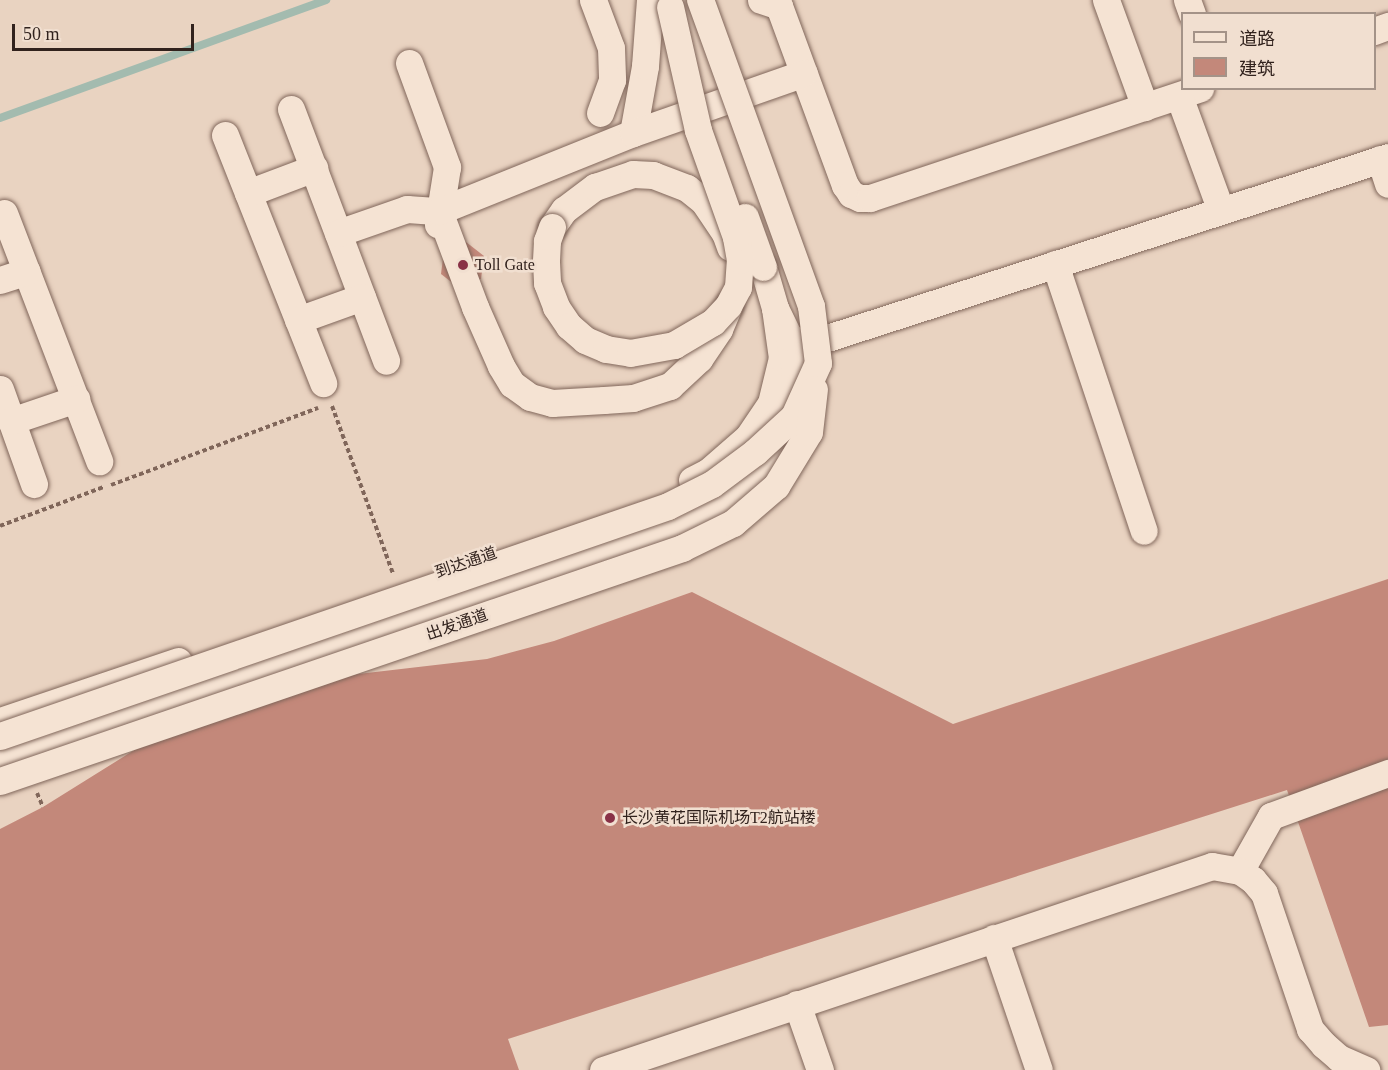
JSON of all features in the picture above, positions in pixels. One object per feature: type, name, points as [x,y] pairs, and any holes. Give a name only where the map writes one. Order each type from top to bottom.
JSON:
[{"type":"street","points":[[593,0],[611,48],[612,80],[600,113]]},
{"type":"street","points":[[640,0],[648,29]]},
{"type":"street","name":"出发通道","points":[[0,781],[682,548],[734,523],[776,486],[809,432],[818,363],[811,306],[700,0]]},
{"type":"street","points":[[761,0],[779,6],[845,185],[851,194],[870,198],[1190,92],[1221,211]]},
{"type":"street","points":[[1106,0],[1145,107]]},
{"type":"street","points":[[633,133],[648,29],[663,2]]},
{"type":"street","points":[[409,63],[447,167],[449,207],[475,307],[501,366],[512,384],[530,397],[552,403],[633,398],[670,386],[686,374],[713,339],[727,312],[734,275],[732,254],[725,232],[704,202],[687,188],[653,175],[633,174],[595,187],[571,204],[552,227],[547,241],[547,284],[556,307],[569,326],[585,340],[606,350],[630,353],[674,345],[713,322],[728,306],[738,287],[740,260],[736,237],[698,130],[663,2]]},
{"type":"street","name":"到达通道","points":[[0,721],[666,494],[708,472],[748,437],[771,403],[782,358],[775,308],[763,267],[663,2]]},
{"type":"street","points":[[338,233],[408,209],[449,207],[633,133],[804,73]]},
{"type":"street","points":[[761,88],[816,105]]},
{"type":"street","points":[[291,109],[386,361]]},
{"type":"street","points":[[225,135],[298,320],[325,398]]},
{"type":"street","points":[[789,337],[798,343],[818,341],[1221,211],[1385,167]]},
{"type":"street","points":[[248,193],[314,168]]},
{"type":"street","points":[[449,207],[470,243],[524,375],[550,394],[576,402]]},
{"type":"street","points":[[4,213],[99,461]]},
{"type":"street","points":[[1055,264],[1144,531]]},
{"type":"street","points":[[0,280],[27,271]]},
{"type":"street","points":[[298,320],[362,297]]},
{"type":"street","points":[[0,760],[680,529],[721,506],[759,471],[790,428],[795,393],[789,337],[775,308]]},
{"type":"street","points":[[0,736],[668,506],[712,484],[756,452],[794,416],[818,363]]},
{"type":"street","points":[[0,389],[34,484]]},
{"type":"street","points":[[11,421],[76,399]]},
{"type":"street","points":[[1240,871],[1271,816],[1388,773]]},
{"type":"street","points":[[603,1070],[1212,866],[1240,871],[1254,880],[1264,893],[1310,1029],[1339,1058],[1366,1070]]},
{"type":"street","points":[[994,938],[1040,1070]]},
{"type":"street","points":[[797,1004],[820,1070]]},
{"type":"path","points":[[0,526],[325,398],[338,420],[394,578]]},
{"type":"building","name":"Toll Gate","points":[[466,242],[484,256],[481,279],[459,288],[441,274],[444,251]]},
{"type":"building","name":"长沙黄花国际机场T2航站楼","points":[[1388,579],[1388,1025],[1369,1027],[1287,790],[508,1039],[519,1070],[0,1070],[0,829],[43,807],[152,739],[341,676],[487,659],[554,641],[692,592],[953,724]]},
{"type":"waterway","points":[[0,118],[326,0]]},
{"type":"place","name":"Toll Gate","points":[[463,265]]},
{"type":"place","name":"长沙黄花国际机场T2航站楼","points":[[610,818]]}]
